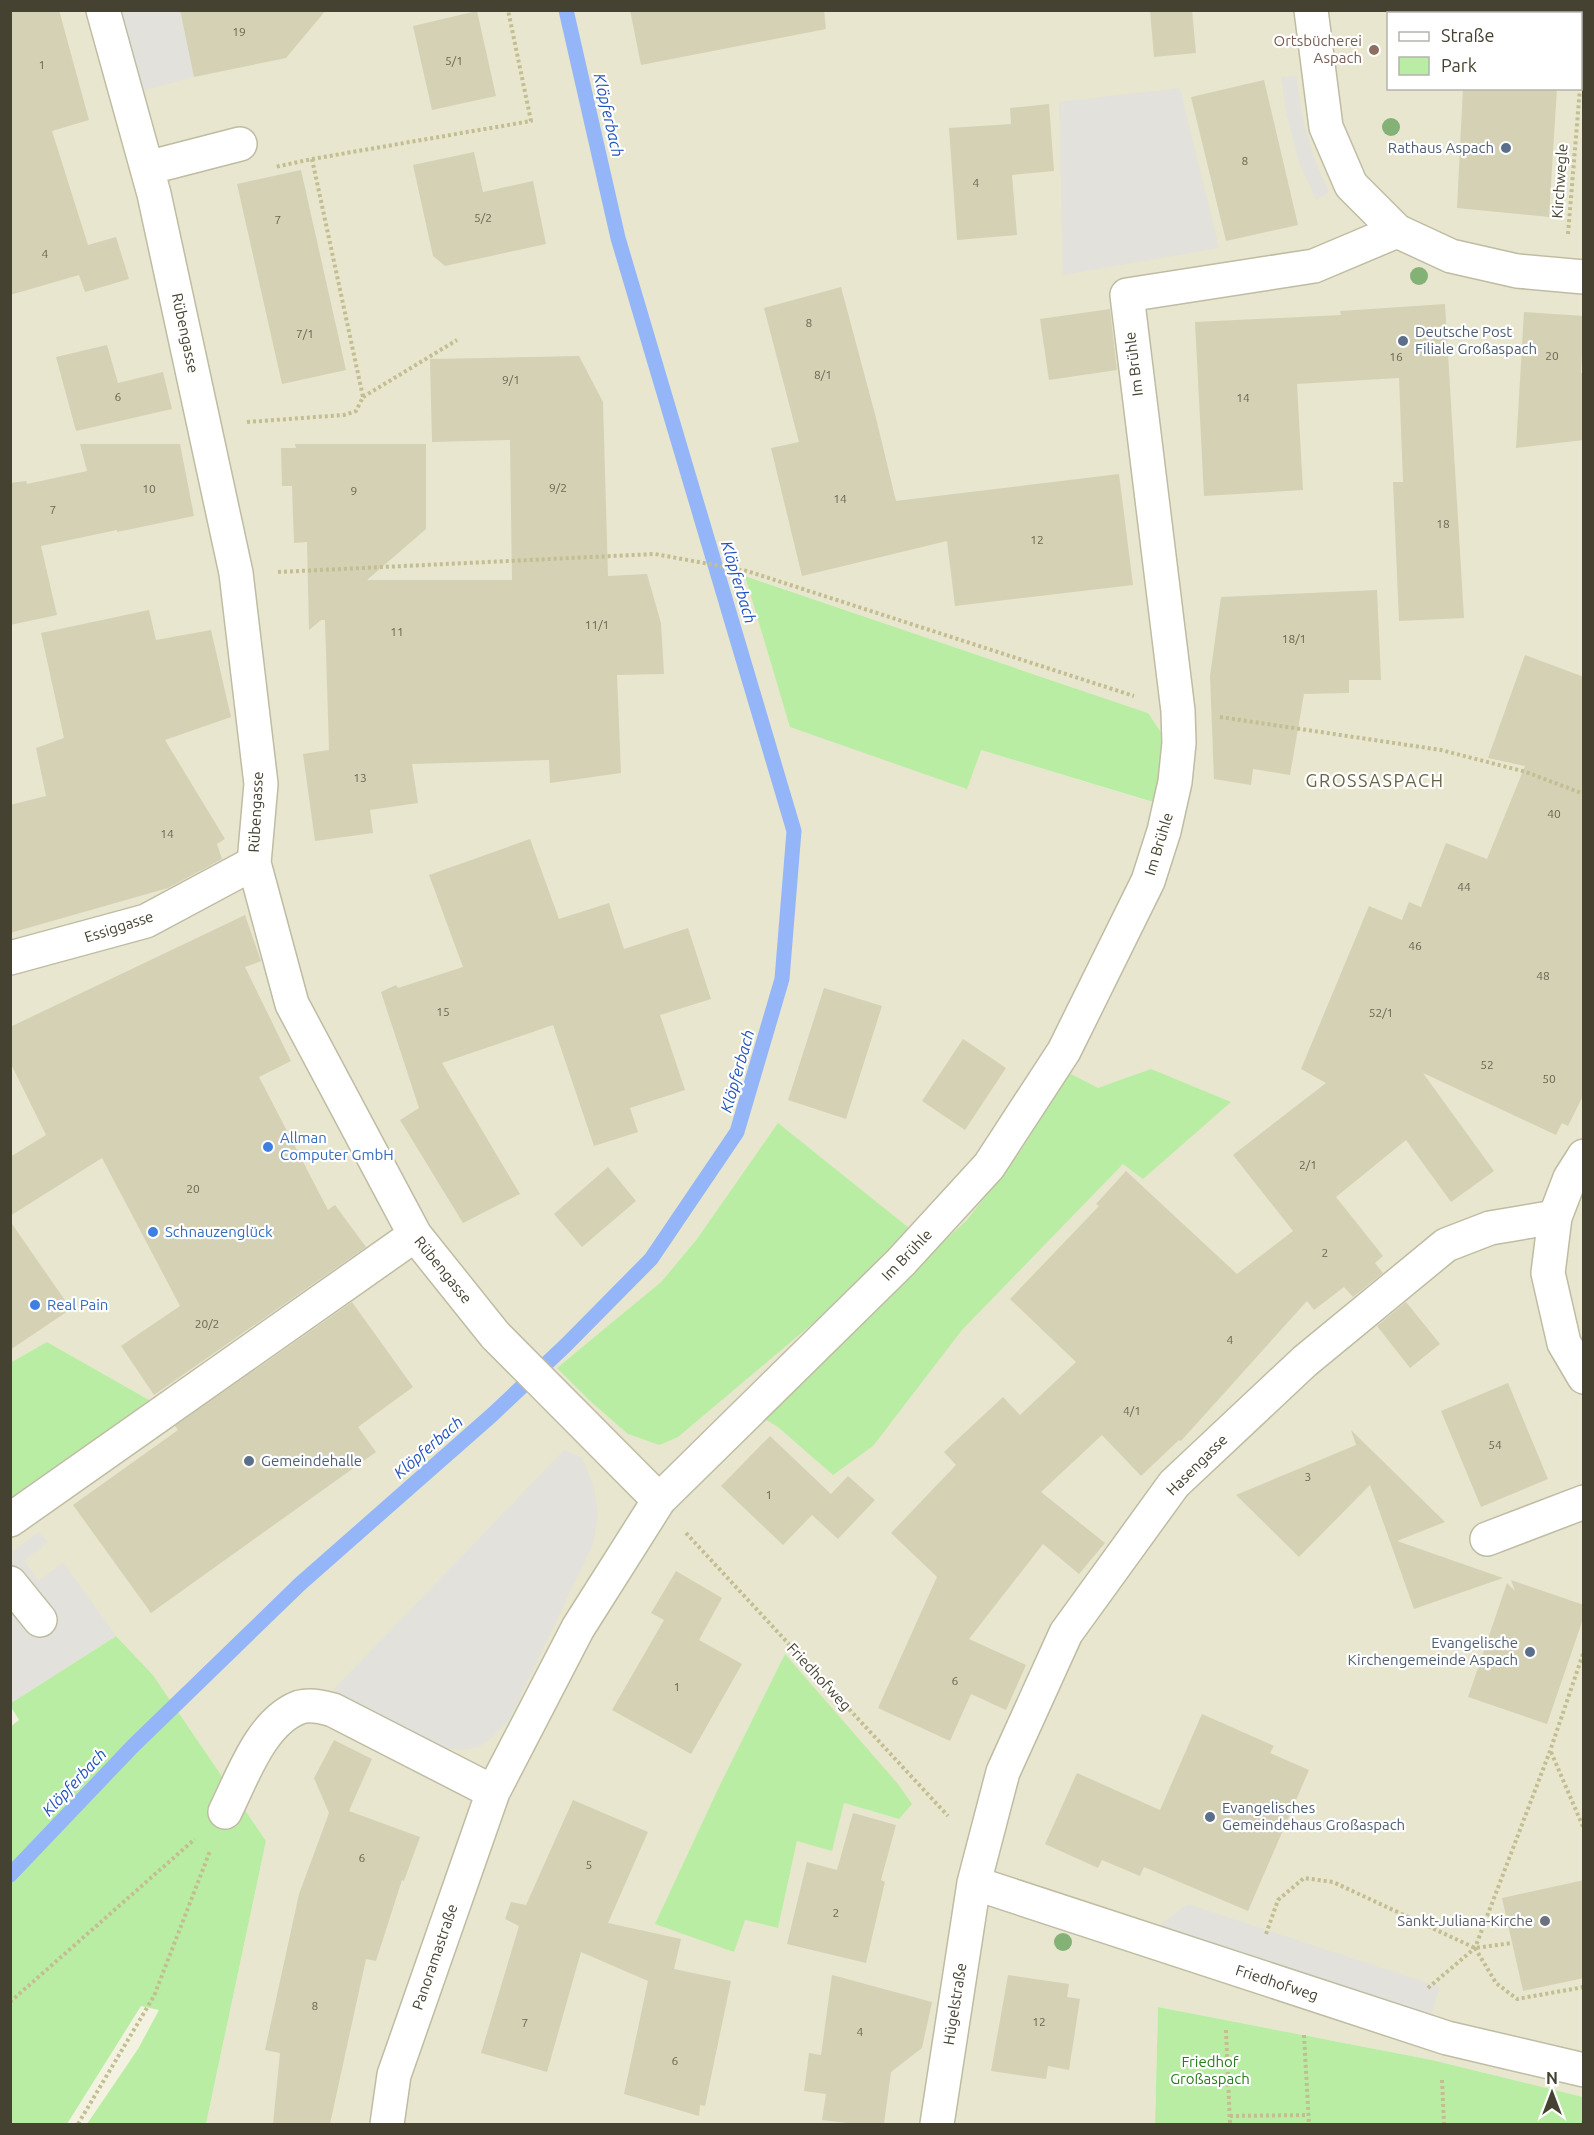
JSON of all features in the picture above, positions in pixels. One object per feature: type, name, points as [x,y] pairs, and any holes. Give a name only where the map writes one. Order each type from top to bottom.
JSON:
[{"type":"street","name":"Rübengasse","points":[[103,10],[154,194],[236,573],[261,784],[254,863],[292,1004],[415,1235],[495,1335],[659,1500]]},
{"type":"street","points":[[1311,10],[1326,127],[1351,185],[1397,231],[1451,256],[1517,271],[1574,276]]},
{"type":"street","points":[[147,168],[240,144]]},
{"type":"street","name":"Im Brühle","points":[[659,1500],[901,1262],[989,1166],[1064,1051],[1148,881],[1164,831],[1175,782],[1179,743],[1178,711],[1126,295],[1314,266],[1397,231]]},
{"type":"street","name":"Essiggasse","points":[[10,958],[146,921],[254,863]]},
{"type":"street","points":[[1584,1156],[1570,1178],[1555,1217],[1548,1273],[1564,1343],[1584,1377]]},
{"type":"street","name":"Hasengasse","points":[[974,1883],[1004,1772],[1066,1633],[1174,1484],[1305,1361],[1446,1245],[1490,1228],[1555,1217]]},
{"type":"street","points":[[10,1520],[415,1235]]},
{"type":"street","name":"Panoramastraße","points":[[387,2124],[394,2075],[493,1792],[569,1622],[659,1500]]},
{"type":"street","points":[[1487,1539],[1584,1502]]},
{"type":"street","points":[[10,1583],[40,1620]]},
{"type":"street","points":[[225,1812],[263,1736],[284,1716],[302,1707],[317,1706],[333,1710],[493,1792]]},
{"type":"street","name":"Friedhofweg","points":[[974,1883],[1253,1967],[1303,1991],[1447,2038],[1584,2070]]},
{"type":"street","name":"Hügelstraße","points":[[937,2124],[974,1883]]},
{"type":"path","points":[[267,169],[531,121],[508,10]]},
{"type":"path","points":[[1582,64],[1584,39]]},
{"type":"path","name":"Kirchwegle","points":[[1574,276],[1580,90]]},
{"type":"path","points":[[312,159],[363,397]]},
{"type":"path","points":[[205,426],[344,415],[356,411],[363,397],[457,340]]},
{"type":"path","points":[[236,573],[655,554],[747,571],[1178,711],[1441,750],[1526,772],[1584,794]]},
{"type":"path","name":"Friedhofweg","points":[[659,1500],[684,1531],[981,1851]]},
{"type":"path","points":[[1389,2020],[1475,1948],[1550,1751],[1584,1652]]},
{"type":"path","points":[[1550,1751],[1584,1829]]},
{"type":"path","points":[[10,2002],[225,1812]]},
{"type":"path","points":[[78,2124],[154,1996],[225,1812]]},
{"type":"path","points":[[1253,1967],[1278,1900],[1304,1878],[1333,1882],[1475,1948],[1512,1943]]},
{"type":"path","points":[[1475,1948],[1496,1983],[1517,1999],[1584,1987]]},
{"type":"path","points":[[1303,1991],[1309,2124]]},
{"type":"path","points":[[1226,2030],[1230,2124]]},
{"type":"path","points":[[1230,2116],[1308,2115]]},
{"type":"path","points":[[1583,2124],[1584,2119]]},
{"type":"shaded area","points":[[11,11],[1583,11],[1583,2097],[1432,2060],[1158,2007],[1155,2124],[206,2124],[266,1841],[153,1675],[116,1636],[11,1703],[11,1498],[151,1401],[47,1342],[11,1363]],"holes":[[[746,576],[1148,713],[1152,802],[981,750]],[[697,1239],[659,1445],[629,1434],[590,1401],[558,1368],[661,1282]],[[785,1654],[899,1819],[844,1803],[797,1841],[778,1927],[745,1920]]]},
{"type":"shaded area","points":[[118,11],[180,11],[194,77],[138,92]]},
{"type":"shaded area","points":[[1296,76],[1302,115],[1314,158],[1329,192],[1316,200],[1299,163],[1287,116],[1281,77]]},
{"type":"shaded area","points":[[1180,88],[1219,248],[1063,275],[1059,102]]},
{"type":"shaded area","points":[[564,1450],[582,1458],[594,1487],[598,1515],[593,1544],[509,1720],[496,1734],[480,1746],[462,1750],[445,1748],[333,1690]]},
{"type":"shaded area","points":[[39,1532],[48,1542],[24,1561],[39,1581],[63,1562],[116,1636],[11,1703],[11,1552]]},
{"type":"shaded area","points":[[1188,1904],[1440,1987],[1430,2017],[1157,1927]]},
{"type":"green space","points":[[745,576],[1148,713],[1166,740],[1153,802],[981,750],[967,789],[790,727]]},
{"type":"green space","points":[[1151,1069],[1231,1102],[1143,1179],[1123,1164],[962,1330],[873,1446],[833,1475],[778,1427],[756,1414],[967,1220],[1022,1149],[1069,1073],[1098,1088]]},
{"type":"green space","points":[[778,1123],[914,1232],[844,1297],[678,1437],[659,1445],[628,1434],[557,1368],[661,1282],[697,1239]]},
{"type":"green space","points":[[47,1342],[151,1401],[11,1498],[10,1363]]},
{"type":"green space","points":[[116,1636],[153,1675],[266,1841],[206,2124],[87,2124],[138,2049],[159,2010],[141,2006],[67,2124],[11,2124],[10,1727],[19,1720],[11,1703]]},
{"type":"green space","points":[[785,1654],[898,1784],[912,1804],[899,1819],[844,1803],[832,1851],[797,1841],[778,1928],[745,1920],[734,1952],[655,1924]]},
{"type":"green space","name":"Friedhof Großaspach","points":[[1158,2007],[1432,2060],[1583,2097],[1583,2124],[1155,2124]]},
{"type":"building","points":[[10,10],[59,10],[89,120],[52,131],[88,245],[116,237],[129,279],[85,292],[79,275],[10,295]]},
{"type":"building","points":[[180,10],[326,10],[286,58],[194,77]]},
{"type":"building","points":[[630,10],[824,10],[826,29],[641,65]]},
{"type":"building","points":[[1150,10],[1192,10],[1196,53],[1154,57]]},
{"type":"building","points":[[477,11],[496,96],[432,110],[413,26]]},
{"type":"building","points":[[1264,80],[1298,225],[1226,241],[1191,97]]},
{"type":"building","name":"Rathaus Aspach","points":[[1463,90],[1557,90],[1549,217],[1457,208]]},
{"type":"building","points":[[1049,104],[1054,171],[1012,175],[1017,235],[957,240],[949,128],[1011,124],[1010,108]]},
{"type":"building","points":[[474,152],[483,192],[533,181],[546,244],[445,266],[433,256],[413,165]]},
{"type":"building","points":[[301,170],[346,370],[282,384],[237,184]]},
{"type":"building","points":[[841,287],[896,501],[1119,474],[1133,585],[955,606],[947,541],[802,576],[771,448],[799,442],[764,308]]},
{"type":"building","points":[[1445,304],[1464,618],[1399,621],[1393,482],[1403,482],[1399,378],[1297,384],[1303,490],[1204,496],[1195,322],[1341,315],[1340,311]]},
{"type":"building","points":[[1110,309],[1117,370],[1049,380],[1040,319]]},
{"type":"building","points":[[1524,312],[1584,316],[1581,373],[1584,373],[1584,440],[1516,448]]},
{"type":"building","points":[[107,345],[118,383],[163,372],[172,409],[76,431],[56,357]]},
{"type":"building","points":[[579,356],[603,402],[608,576],[647,574],[661,623],[664,674],[617,675],[621,773],[550,783],[549,760],[412,764],[418,803],[370,810],[373,833],[315,841],[303,754],[329,750],[325,620],[321,620],[309,630],[307,542],[294,543],[292,486],[282,486],[281,448],[296,448],[295,444],[426,444],[426,529],[367,580],[512,580],[510,440],[432,442],[430,359]]},
{"type":"building","points":[[80,444],[180,444],[194,516],[41,546],[57,615],[10,625],[10,483],[26,481],[27,484],[87,471]]},
{"type":"building","points":[[1377,590],[1381,680],[1349,680],[1349,693],[1304,694],[1290,775],[1253,769],[1251,785],[1214,779],[1210,676],[1221,597]]},
{"type":"building","points":[[149,610],[156,640],[211,630],[231,717],[165,740],[225,839],[217,844],[222,859],[168,888],[10,933],[10,805],[46,796],[36,748],[64,738],[41,633]]},
{"type":"building","points":[[1525,655],[1584,677],[1584,1094],[1568,1126],[1562,1123],[1556,1135],[1423,1073],[1494,1171],[1451,1202],[1406,1140],[1336,1197],[1383,1256],[1375,1263],[1383,1273],[1353,1297],[1344,1287],[1314,1310],[1307,1301],[1181,1441],[1179,1440],[1141,1476],[1102,1435],[1041,1492],[1105,1543],[1079,1574],[1043,1544],[969,1639],[1026,1665],[1006,1710],[971,1694],[950,1741],[878,1708],[937,1577],[891,1533],[956,1465],[944,1452],[1003,1397],[1020,1415],[1076,1362],[1010,1299],[1099,1206],[1096,1204],[1126,1171],[1237,1274],[1293,1231],[1233,1155],[1326,1083],[1301,1069],[1369,906],[1402,920],[1409,902],[1421,907],[1446,843],[1487,859],[1525,766],[1488,758]]},
{"type":"building","points":[[530,839],[559,919],[609,903],[624,949],[688,928],[711,999],[660,1015],[685,1090],[630,1108],[638,1132],[594,1146],[553,1025],[442,1063],[520,1194],[463,1223],[400,1120],[419,1108],[381,992],[396,985],[398,988],[463,967],[429,875]]},
{"type":"building","points":[[245,915],[261,961],[245,967],[291,1061],[259,1077],[328,1210],[335,1205],[366,1247],[154,1395],[121,1346],[180,1306],[102,1158],[10,1216],[10,1157],[46,1135],[10,1062],[10,1027]]},
{"type":"building","points":[[824,988],[882,1006],[846,1119],[788,1100]]},
{"type":"building","points":[[963,1039],[1006,1068],[965,1130],[922,1101]]},
{"type":"building","points":[[608,1167],[636,1201],[582,1247],[554,1214]]},
{"type":"building","points":[[10,1221],[71,1309],[10,1350]]},
{"type":"building","points":[[352,1302],[413,1387],[358,1427],[376,1452],[151,1613],[73,1505],[178,1430],[175,1426]]},
{"type":"building","points":[[1406,1302],[1440,1344],[1410,1368],[1377,1326]]},
{"type":"building","points":[[1508,1383],[1548,1479],[1481,1507],[1441,1411]]},
{"type":"building","points":[[1351,1430],[1445,1522],[1397,1541],[1503,1578],[1414,1609],[1370,1485],[1299,1557],[1236,1495],[1356,1445]]},
{"type":"building","points":[[770,1436],[831,1494],[848,1476],[875,1500],[838,1539],[812,1515],[783,1545],[721,1486]]},
{"type":"building","points":[[676,1571],[722,1598],[699,1640],[742,1664],[691,1754],[612,1710],[664,1620],[651,1613]]},
{"type":"building","points":[[1511,1580],[1584,1605],[1584,1616],[1547,1724],[1468,1697],[1507,1583],[1515,1591]]},
{"type":"building","name":"Evangelisches Gemeindehaus Großaspach","points":[[1202,1714],[1274,1746],[1270,1753],[1309,1770],[1248,1911],[1144,1867],[1140,1876],[1102,1860],[1098,1868],[1045,1844],[1077,1773],[1160,1810]]},
{"type":"building","points":[[334,1740],[372,1759],[349,1811],[420,1837],[404,1881],[402,1880],[376,1961],[366,1959],[330,2124],[273,2124],[280,2053],[265,2050],[299,1894],[329,1813],[314,1778]]},
{"type":"building","points":[[573,1800],[648,1832],[608,1923],[681,1939],[674,1969],[731,1981],[705,2106],[700,2105],[699,2116],[624,2094],[648,1981],[581,1952],[547,2072],[481,2053],[519,1926],[505,1919],[511,1902],[526,1905]]},
{"type":"building","points":[[853,1813],[896,1825],[881,1880],[885,1882],[866,1963],[787,1944],[807,1862],[837,1870]]},
{"type":"building","name":"Sankt-Juliana-Kirche","points":[[1584,1880],[1584,1978],[1523,1991],[1502,1898]]},
{"type":"building","points":[[832,1975],[932,2002],[922,2048],[891,2072],[884,2124],[856,2124],[822,2120],[826,2094],[804,2091],[809,2053],[821,2055]]},
{"type":"building","points":[[1008,1975],[1069,1984],[1067,1997],[1080,1999],[1069,2070],[1048,2066],[1046,2079],[991,2071]]},
{"type":"waterway","name":"Klöpferbach","points":[[10,1875],[133,1746],[300,1584],[492,1415],[566,1345],[651,1259],[737,1132],[782,979],[794,831],[618,238],[566,10]]},
{"type":"place","name":"Ortsbücherei Aspach","points":[[1374,50]]},
{"type":"place","name":"Rathaus Aspach","points":[[1506,148]]},
{"type":"place","name":"Deutsche Post Filiale Großaspach","points":[[1403,341]]},
{"type":"place","name":"Allman Computer GmbH","points":[[268,1147]]},
{"type":"place","name":"Schnauzenglück","points":[[153,1232]]},
{"type":"place","name":"Real Pain","points":[[35,1305]]},
{"type":"place","name":"Gemeindehalle","points":[[249,1461]]},
{"type":"place","name":"Evangelische Kirchengemeinde Aspach","points":[[1530,1652]]},
{"type":"place","name":"Evangelisches Gemeindehaus Großaspach","points":[[1210,1817]]},
{"type":"place","name":"Sankt-Juliana-Kirche","points":[[1545,1921]]},
{"type":"district","name":"GROSSASPACH","points":[[1375,781]]}]
